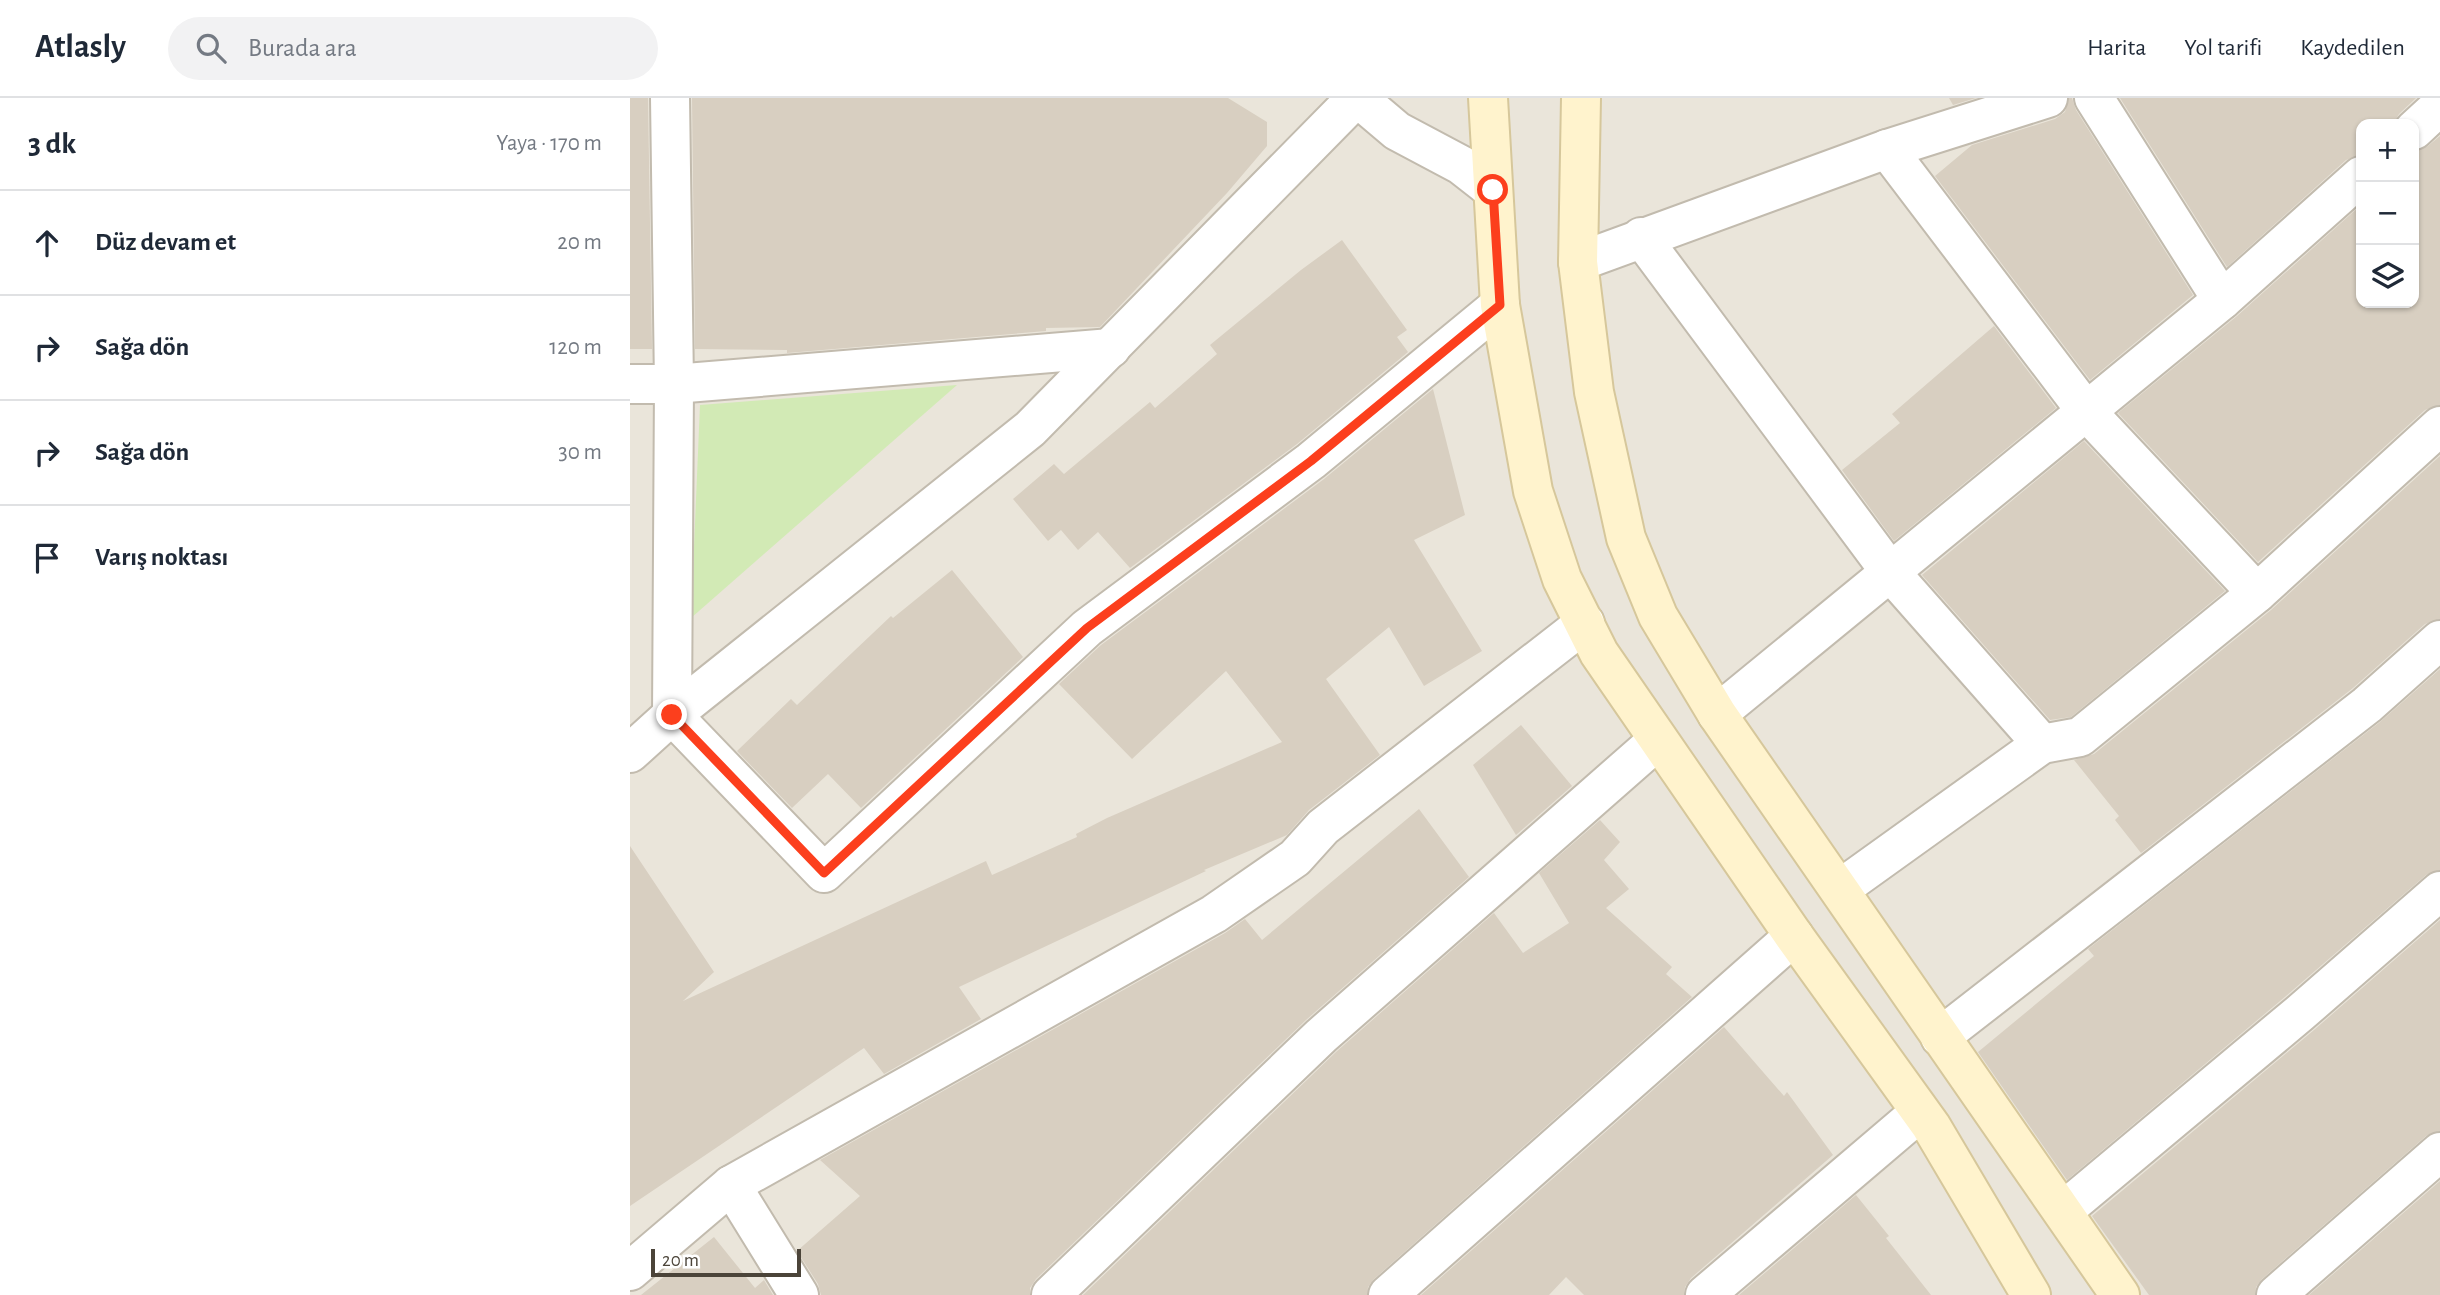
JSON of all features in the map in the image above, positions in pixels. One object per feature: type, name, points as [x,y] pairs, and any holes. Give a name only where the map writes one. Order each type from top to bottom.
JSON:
[{"type":"main road","points":[[1488,98],[1500,305],[1534,491],[1562,579],[1599,653],[1794,936],[1931,1126],[2030,1294]]},
{"type":"main road","points":[[1581,98],[1578,262],[1594,392],[1626,538],[1658,616],[1717,714],[2120,1295]]},
{"type":"street","points":[[670,98],[674,384],[672,715],[824,873],[1087,628],[1311,461],[1500,305]]},
{"type":"street","points":[[630,753],[672,715],[1030,429],[1357,98],[1397,131],[1461,165],[1493,190]]},
{"type":"street","points":[[1578,262],[1887,149],[2048,98]]},
{"type":"street","points":[[2094,98],[2222,300]]},
{"type":"street","points":[[2419,125],[2440,106]]},
{"type":"street","points":[[1887,149],[2086,411],[2257,593]]},
{"type":"street","points":[[1717,714],[2222,300],[2356,180]]},
{"type":"street","points":[[1641,237],[1891,573],[2042,744]]},
{"type":"street","points":[[630,384],[674,384],[1111,348]]},
{"type":"street","points":[[1840,889],[2042,744],[2080,737],[2257,593],[2440,426]]},
{"type":"street","points":[[630,1271],[731,1185],[1214,914],[1295,858],[1323,827],[1585,623]]},
{"type":"street","points":[[1940,1037],[2367,705],[2440,640]]},
{"type":"street","points":[[1051,1295],[1321,1037],[1658,740]]},
{"type":"street","points":[[2063,1211],[2440,891]]},
{"type":"street","points":[[1388,1295],[1794,936]]},
{"type":"street","points":[[1705,1295],[1920,1111]]},
{"type":"street","points":[[2276,1295],[2440,1152]]},
{"type":"street","points":[[731,1185],[799,1295]]},
{"type":"shaded area","points":[[630,98],[2440,98],[2440,1295],[630,1295]]},
{"type":"green space","points":[[957,385],[691,618],[700,405]]},
{"type":"building","points":[[630,98],[648,98],[652,349],[630,349]]},
{"type":"building","points":[[692,98],[1228,98],[1267,122],[1267,146],[1227,193],[1100,327],[1046,328],[1046,331],[787,353],[787,350],[695,349]]},
{"type":"building","points":[[1949,98],[1976,98],[1953,105]]},
{"type":"building","points":[[2069,98],[2072,98],[2076,110],[2193,295],[2090,380],[1935,176],[1972,145],[2055,119],[2065,112]]},
{"type":"building","points":[[2120,98],[2416,98],[2396,119],[2356,119],[2356,157],[2346,160],[2227,267]]},
{"type":"building","points":[[2440,136],[2440,405],[2425,410],[2258,562],[2118,413],[2237,316],[2356,209],[2356,308],[2419,308],[2419,149]]},
{"type":"building","points":[[1342,240],[1407,330],[1397,337],[1408,352],[1297,444],[1130,568],[1098,532],[1078,550],[1061,530],[1048,541],[1013,499],[1054,464],[1064,474],[1150,402],[1155,408],[1217,354],[1210,345]]},
{"type":"building","points":[[1994,326],[2056,408],[1894,541],[1842,470],[1900,423],[1892,414]]},
{"type":"building","points":[[1433,389],[1465,515],[1414,540],[1482,651],[1424,686],[1389,627],[1326,679],[1380,755],[1309,810],[1287,835],[1204,870],[1206,871],[959,987],[981,1019],[884,1074],[864,1048],[630,1206],[630,846],[714,972],[683,1001],[986,861],[992,875],[1077,837],[1076,834],[1107,818],[1282,742],[1226,671],[1132,759],[1059,684],[1101,645],[1324,479]]},
{"type":"building","points":[[2084,441],[2225,591],[2071,717],[2050,720],[1922,575]]},
{"type":"building","points":[[2440,456],[2440,619],[2425,624],[2353,688],[2141,853],[2115,820],[2119,816],[2074,760],[2094,754],[2271,610]]},
{"type":"building","points":[[952,570],[1023,657],[861,808],[828,774],[792,808],[737,751],[791,699],[797,705],[891,616],[893,618]]},
{"type":"building","points":[[2440,669],[2440,870],[2426,875],[2067,1180],[1978,1052],[2094,956],[2088,949],[2380,722]]},
{"type":"building","points":[[1521,725],[1572,786],[1516,835],[1473,765]]},
{"type":"building","points":[[1419,809],[1469,877],[1306,1020],[1036,1279],[1030,1288],[1030,1295],[821,1295],[818,1284],[797,1251],[860,1196],[820,1160],[1225,933],[1245,919],[1262,940]]},
{"type":"building","points":[[1600,820],[1620,842],[1604,860],[1629,889],[1606,908],[1672,967],[1666,974],[1692,997],[1374,1279],[1368,1287],[1367,1295],[1083,1295],[1336,1052],[1494,913],[1523,953],[1569,923],[1539,873]]},
{"type":"building","points":[[2440,920],[2440,1131],[2426,1136],[2262,1279],[2256,1287],[2255,1295],[2149,1295],[2092,1216],[2314,1030]]},
{"type":"building","points":[[1724,1027],[1784,1096],[1787,1092],[1833,1155],[1691,1278],[1685,1287],[1684,1295],[1584,1295],[1566,1277],[1549,1295],[1421,1295]]},
{"type":"building","points":[[2440,1181],[2440,1295],[2309,1295]]},
{"type":"building","points":[[1856,1195],[1931,1295],[1739,1295]]},
{"type":"building","points":[[714,1237],[755,1288],[764,1280],[773,1295],[641,1295]]},
{"type":"route","points":[[672,715],[824,873],[1087,628],[1311,461],[1500,305],[1493,190]]}]
